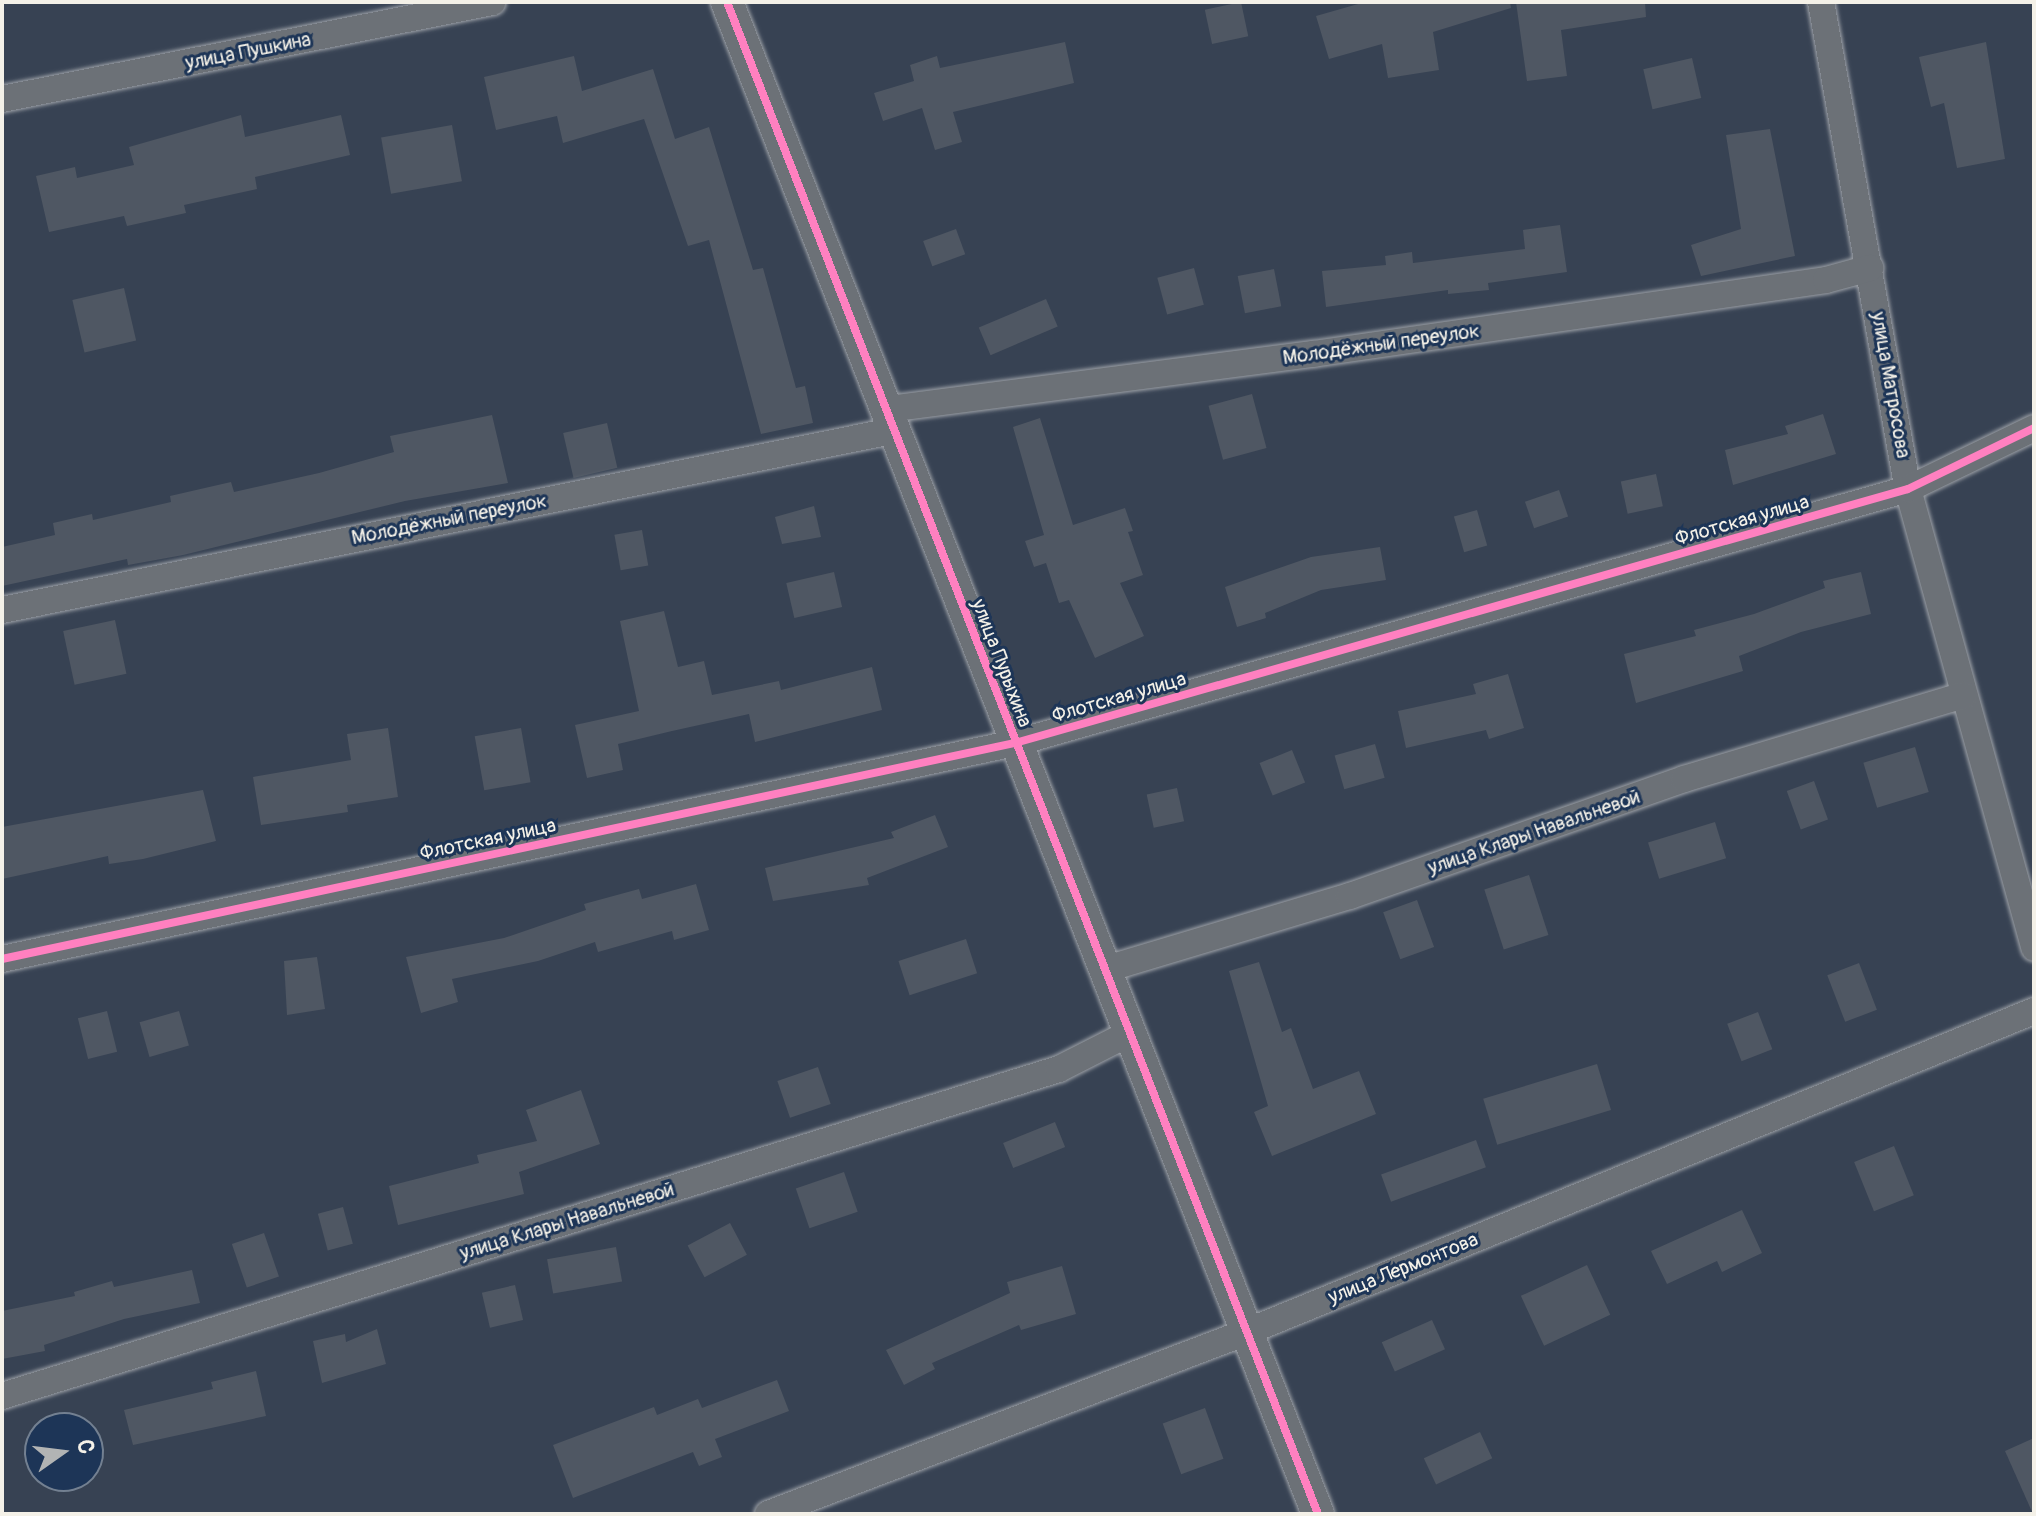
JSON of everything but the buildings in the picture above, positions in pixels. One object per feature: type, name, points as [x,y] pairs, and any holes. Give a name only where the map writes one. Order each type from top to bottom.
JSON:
[{"type":"street","name":"улица Пушкина","points":[[2,99],[397,12],[493,2]]},
{"type":"street","name":"улица Пурыхина","points":[[727,2],[893,420],[1244,1333],[1318,1514]]},
{"type":"street","name":"улица Матросова","points":[[1821,2],[1908,489],[2034,948]]},
{"type":"street","name":"Молодёжный переулок","points":[[2,610],[893,420],[1826,280],[1870,268]]},
{"type":"street","name":"Флотская улица","points":[[2,959],[1015,743],[1908,489],[2034,428]]},
{"type":"street","name":"улица Клары Навальневой","points":[[1103,970],[1350,896],[1684,779],[1964,695]]},
{"type":"street","name":"улица Лермонтова","points":[[768,1514],[1244,1333],[2034,1011]]},
{"type":"street","name":"улица Клары Навальневой","points":[[2,1396],[1059,1069],[1128,1034]]},
{"type":"cycle path","points":[[727,2],[1318,1514]]},
{"type":"cycle path","points":[[2,959],[1015,743],[1908,489],[2034,428]]}]
